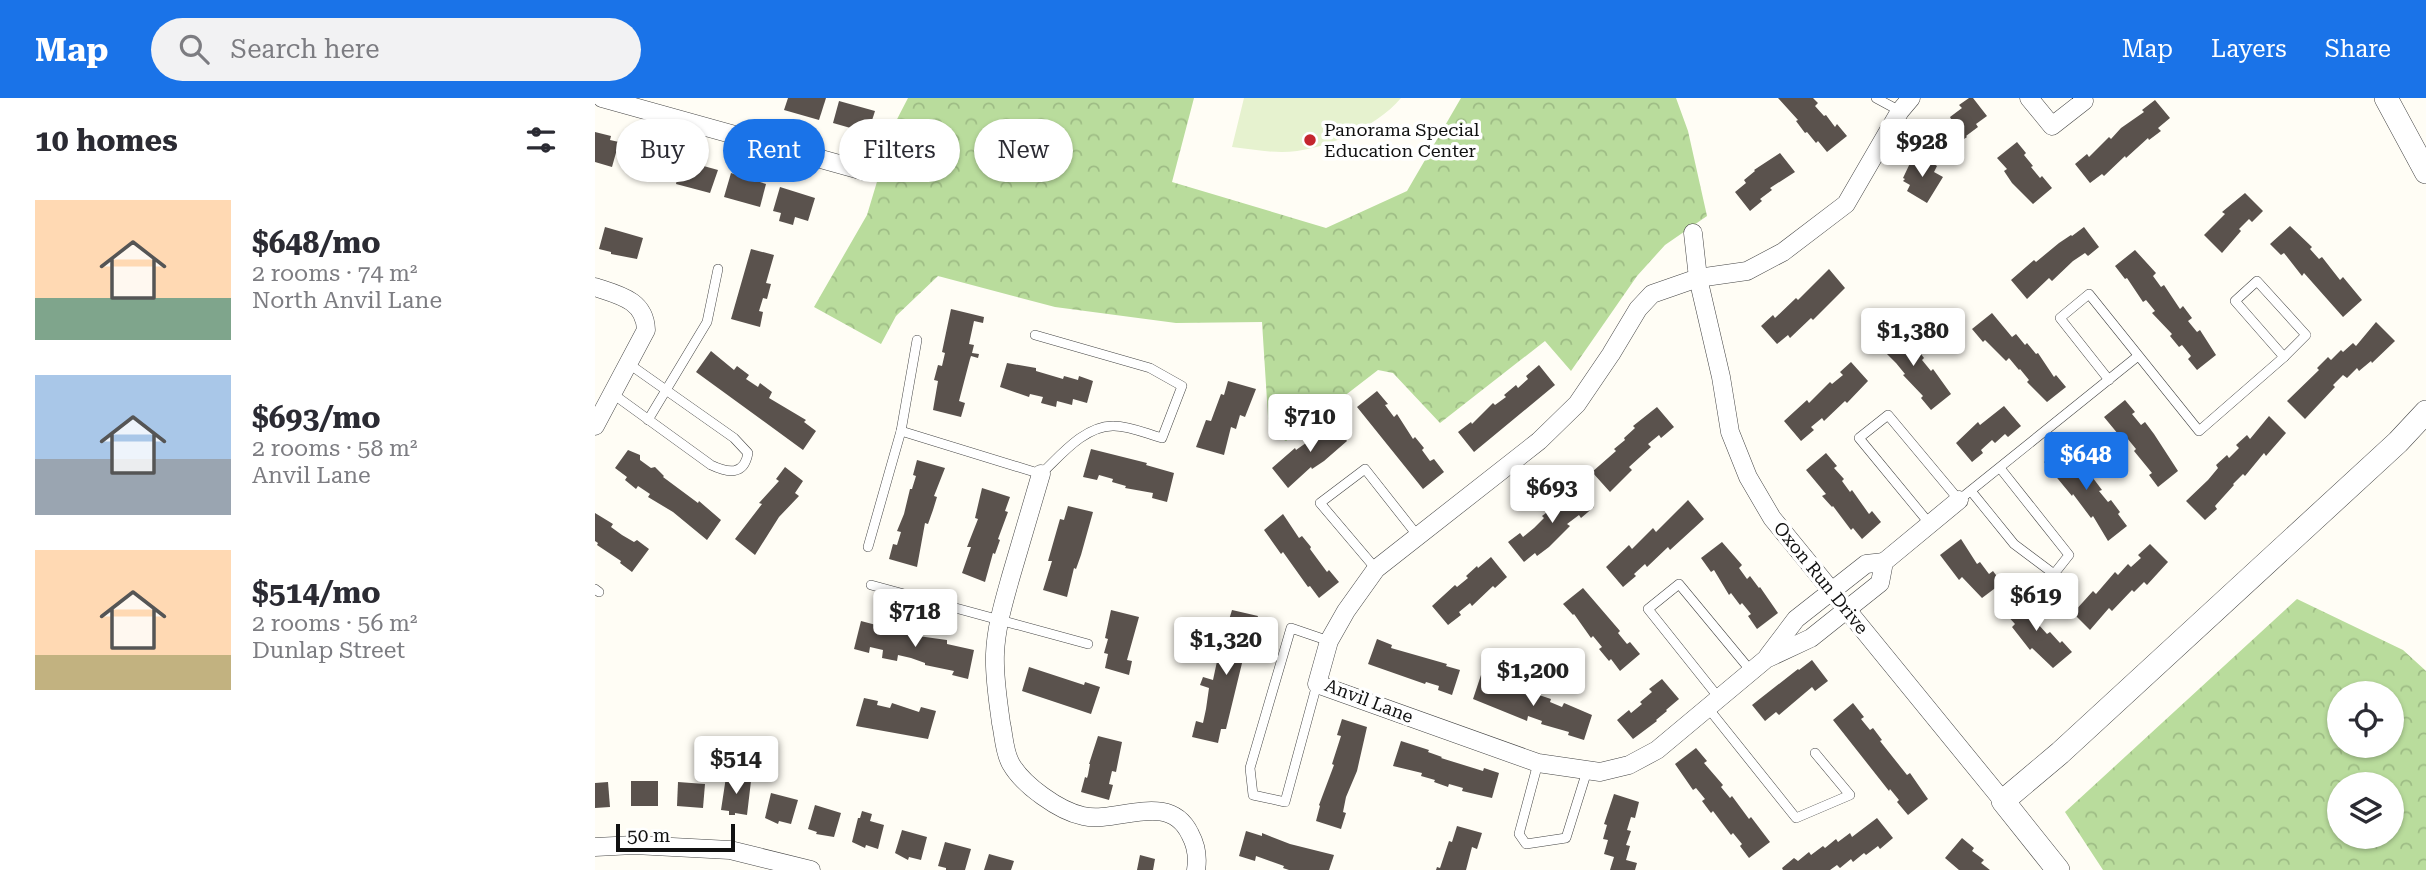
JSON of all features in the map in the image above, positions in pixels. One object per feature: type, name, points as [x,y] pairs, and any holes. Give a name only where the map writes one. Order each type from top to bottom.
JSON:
[{"type":"street","points":[[602,98],[839,164]]},
{"type":"street","points":[[2029,98],[2052,127],[2084,101],[2082,98]]},
{"type":"street","points":[[2386,98],[2420,152]]},
{"type":"street","name":"Anvil Lane","points":[[1884,562],[1880,583],[1811,638],[1766,659],[1657,750],[1629,765],[1599,772],[1538,763],[1317,684],[1329,641],[1346,611],[1376,569],[1539,440],[1577,404],[1638,309],[1652,294],[1698,278],[1747,271],[1783,252],[1846,204],[1906,105]]},
{"type":"street","name":"Oxon Run Drive","points":[[1693,233],[1698,278],[1721,377],[1730,432],[1748,477],[1772,518],[2058,870]]},
{"type":"street","points":[[595,287],[627,298],[639,306],[646,330],[595,426]]},
{"type":"street","points":[[2003,801],[2060,753],[2398,442],[2426,412]]},
{"type":"street","points":[[1041,474],[999,620],[995,654],[997,699],[1006,751],[1011,764],[1024,780],[1054,804],[1083,817],[1153,810],[1174,817],[1186,825],[1194,842],[1196,870]]},
{"type":"street","points":[[1766,659],[1795,619],[1866,564],[1884,562],[1965,495]]},
{"type":"street","points":[[595,847],[634,845],[730,850],[811,870]]},
{"type":"lane","points":[[1876,98],[1906,105]]},
{"type":"lane","points":[[648,420],[707,322],[718,269]]},
{"type":"lane","points":[[2109,380],[2060,318],[2089,294],[2199,431],[2284,356],[2307,335],[2257,281],[2235,301],[2284,356]]},
{"type":"lane","points":[[901,431],[1041,474],[1081,438],[1108,426],[1163,438],[1182,386],[1150,368],[1035,335]]},
{"type":"lane","points":[[868,547],[901,431],[917,340]]},
{"type":"lane","points":[[1965,495],[2138,356]]},
{"type":"lane","points":[[613,394],[711,465],[725,472],[738,470],[746,463],[748,453],[743,446],[666,390],[632,358]]},
{"type":"lane","points":[[1929,523],[1859,438],[1888,415],[2014,544],[2054,574],[2069,555],[2000,468]]},
{"type":"lane","points":[[1376,569],[1320,503],[1365,469],[1417,535]]},
{"type":"lane","points":[[1751,671],[1679,584],[1648,609],[1796,818],[1850,795],[1815,753]]},
{"type":"lane","points":[[871,585],[1088,645]]},
{"type":"lane","points":[[1317,684],[1285,802],[1253,795],[1250,768],[1291,628],[1329,641]]},
{"type":"lane","points":[[1538,763],[1520,834],[1527,844],[1566,838],[1587,771]]},
{"type":"green space","points":[[908,98],[1194,98],[1172,182],[1326,228],[1407,191],[1461,98],[1676,98],[1688,131],[1707,216],[1665,245],[1637,276],[1571,371],[1545,341],[1440,423],[1393,373],[1378,370],[1286,441],[1269,432],[1262,322],[1176,323],[1055,307],[938,276],[896,316],[881,344],[814,307],[867,215],[877,182],[960,182],[960,119],[897,119]]},
{"type":"green space","points":[[1244,98],[1401,98],[1377,119],[1347,136],[1314,148],[1282,152],[1232,147]]},
{"type":"green space","points":[[2297,599],[2403,650],[2426,671],[2426,870],[2103,870],[2065,812]]},
{"type":"building","points":[[788,98],[826,98],[819,119],[784,110]]},
{"type":"building","points":[[1778,98],[1813,98],[1818,103],[1815,106],[1847,136],[1827,152],[1818,141],[1816,143],[1805,133],[1796,121],[1798,120]]},
{"type":"building","points":[[1973,98],[1987,116],[1976,124],[1978,127],[1967,137],[1942,154],[1927,135],[1951,119],[1950,117],[1962,108],[1959,105]]},
{"type":"building","points":[[2155,100],[2170,118],[2158,128],[2161,131],[2149,140],[2148,138],[2126,158],[2125,156],[2104,176],[2102,174],[2090,183],[2075,164],[2087,154],[2089,157]]},
{"type":"building","points":[[839,101],[875,111],[872,119],[839,119],[839,125],[833,123]]},
{"type":"building","points":[[595,132],[611,136],[610,140],[616,141],[612,167],[595,162]]},
{"type":"building","points":[[2017,142],[2026,153],[2024,155],[2033,166],[2031,167],[2052,188],[2033,204],[2012,183],[2004,171],[2007,169],[1997,158]]},
{"type":"building","points":[[1780,153],[1795,172],[1770,188],[1772,190],[1750,211],[1735,192],[1746,183],[1744,180],[1754,170]]},
{"type":"building","points":[[1925,158],[1937,166],[1934,172],[1943,177],[1927,203],[1907,191],[1910,185],[1903,181],[1912,159],[1921,164]]},
{"type":"building","points":[[709,168],[718,170],[710,193],[676,184],[709,182]]},
{"type":"building","points":[[728,182],[766,184],[760,207],[724,197]]},
{"type":"building","points":[[780,187],[815,198],[808,221],[795,217],[793,225],[779,221],[781,213],[773,211]]},
{"type":"building","points":[[2245,193],[2263,211],[2252,222],[2249,219],[2239,229],[2241,231],[2222,253],[2204,235],[2225,214],[2222,212]]},
{"type":"building","points":[[2290,226],[2312,247],[2310,249],[2319,259],[2322,257],[2340,280],[2343,277],[2362,300],[2343,317],[2304,273],[2302,276],[2284,253],[2281,255],[2270,244]]},
{"type":"building","points":[[605,227],[643,238],[637,259],[599,249]]},
{"type":"building","points":[[2084,227],[2099,247],[2088,256],[2085,253],[2073,261],[2052,281],[2049,278],[2027,299],[2011,280],[2034,260],[2036,262]]},
{"type":"building","points":[[751,249],[774,255],[766,283],[771,284],[767,299],[763,298],[759,311],[763,312],[760,327],[731,319]]},
{"type":"building","points":[[2135,250],[2156,273],[2153,276],[2161,287],[2164,285],[2180,309],[2183,306],[2192,318],[2188,321],[2197,332],[2200,330],[2216,355],[2197,370],[2188,359],[2191,356],[2182,345],[2179,347],[2170,336],[2172,334],[2152,313],[2155,311],[2146,300],[2143,302],[2127,278],[2125,279],[2115,266]]},
{"type":"building","points":[[1829,269],[1845,288],[1813,320],[1811,318],[1790,338],[1788,335],[1777,344],[1761,326],[1773,315],[1775,318],[1796,298],[1798,300]]},
{"type":"building","points":[[951,309],[984,317],[983,323],[974,321],[969,344],[974,345],[972,353],[979,354],[978,358],[971,356],[970,359],[959,401],[965,403],[961,417],[933,410],[938,381],[934,380],[938,365],[942,366],[945,353],[942,352]]},
{"type":"building","points":[[1992,313],[2012,337],[2016,334],[2025,345],[2027,343],[2038,353],[2054,377],[2056,375],[2066,387],[2047,402],[2009,358],[2006,361],[1985,340],[1983,342],[1972,329]]},
{"type":"building","points":[[2376,322],[2395,341],[2372,363],[2371,361],[2359,371],[2357,368],[2347,378],[2343,375],[2305,419],[2287,401],[2319,370],[2317,368],[2328,357],[2331,360],[2353,343],[2356,346]]},
{"type":"building","points":[[1892,327],[1913,348],[1915,346],[1924,358],[1922,360],[1931,371],[1933,369],[1951,394],[1931,410],[1896,363],[1885,352],[1882,354],[1873,343]]},
{"type":"building","points":[[711,351],[734,370],[737,366],[749,375],[746,379],[758,387],[760,383],[772,392],[769,398],[806,420],[804,422],[816,431],[803,450],[696,372]]},
{"type":"building","points":[[1851,362],[1868,381],[1847,403],[1845,401],[1824,421],[1822,418],[1811,427],[1814,430],[1801,441],[1784,421],[1807,400],[1809,403],[1830,382],[1832,384],[1843,375],[1840,372]]},
{"type":"building","points":[[1007,363],[1036,368],[1036,371],[1063,379],[1064,376],[1078,380],[1079,376],[1093,381],[1087,403],[1073,399],[1072,405],[1057,401],[1056,407],[1041,403],[1043,397],[1030,394],[1029,397],[1000,387]]},
{"type":"building","points":[[1539,365],[1555,385],[1474,452],[1458,432],[1471,422],[1472,424],[1493,403],[1495,405],[1506,397],[1504,395],[1516,385],[1518,388],[1528,379],[1526,376]]},
{"type":"building","points":[[1228,381],[1256,389],[1245,417],[1240,415],[1236,429],[1231,427],[1224,455],[1196,447],[1206,420],[1211,421]]},
{"type":"building","points":[[1377,391],[1394,417],[1397,414],[1413,439],[1415,437],[1424,448],[1422,450],[1430,461],[1434,459],[1444,472],[1423,489],[1357,407]]},
{"type":"building","points":[[2125,400],[2141,425],[2145,422],[2154,434],[2178,471],[2158,487],[2149,475],[2152,473],[2134,451],[2136,449],[2127,438],[2123,440],[2104,417]]},
{"type":"building","points":[[2004,406],[2021,426],[2008,437],[2005,434],[1995,443],[1992,440],[1972,462],[1956,443],[1978,422],[1980,425]]},
{"type":"building","points":[[1657,407],[1674,427],[1648,444],[1651,447],[1629,467],[1632,470],[1610,492],[1592,472],[1616,451],[1614,449],[1635,428],[1633,426]]},
{"type":"building","points":[[2269,416],[2286,433],[2266,456],[2264,453],[2245,476],[2243,474],[2233,484],[2215,506],[2217,509],[2205,520],[2186,501],[2218,468],[2216,465],[2227,455],[2229,458],[2239,448],[2236,445],[2247,435],[2250,439]]},
{"type":"building","points":[[1331,420],[1347,441],[1288,488],[1272,468],[1295,448],[1296,450],[1320,433],[1318,431]]},
{"type":"building","points":[[2064,446],[2083,467],[2081,469],[2090,480],[2093,478],[2108,502],[2111,500],[2127,526],[2108,541],[2093,516],[2091,518],[2044,462]]},
{"type":"building","points":[[1091,449],[1147,463],[1146,465],[1174,473],[1167,502],[1152,498],[1153,493],[1125,488],[1126,486],[1112,482],[1113,479],[1099,475],[1097,480],[1083,477]]},
{"type":"building","points":[[628,450],[640,455],[640,460],[651,468],[655,467],[663,477],[698,503],[699,501],[721,520],[707,540],[673,512],[648,497],[650,494],[638,486],[636,489],[625,480],[627,477],[615,468]]},
{"type":"building","points":[[1826,453],[1837,466],[1834,468],[1844,479],[1842,481],[1850,492],[1852,490],[1869,514],[1872,511],[1881,522],[1862,539],[1822,496],[1826,494],[1806,470]]},
{"type":"building","points":[[917,460],[945,468],[934,496],[937,497],[928,524],[925,523],[917,567],[889,559],[893,544],[897,545],[901,532],[897,531],[916,476],[913,475]]},
{"type":"building","points":[[785,467],[803,481],[795,493],[799,496],[779,517],[755,555],[735,539],[762,504],[759,503],[779,481],[776,479]]},
{"type":"building","points":[[1578,486],[1594,507],[1581,518],[1579,515],[1567,524],[1570,526],[1549,547],[1524,562],[1508,542],[1520,533],[1523,537],[1554,507],[1552,505]]},
{"type":"building","points":[[982,488],[1010,497],[1005,511],[1008,512],[998,539],[1000,540],[995,554],[993,553],[985,582],[962,573],[971,547],[967,547],[978,519],[975,518]]},
{"type":"building","points":[[1688,500],[1704,519],[1670,550],[1668,547],[1647,567],[1645,564],[1623,587],[1606,567],[1629,545],[1632,549],[1653,528],[1656,532]]},
{"type":"building","points":[[1068,506],[1093,512],[1067,597],[1043,590],[1060,519],[1064,520]]},
{"type":"building","points":[[595,513],[613,524],[611,527],[622,535],[634,542],[637,540],[649,549],[632,572],[597,545]]},
{"type":"building","points":[[1283,514],[1299,538],[1302,536],[1311,547],[1327,572],[1329,570],[1339,582],[1319,598],[1264,530]]},
{"type":"building","points":[[1961,539],[1977,564],[1980,562],[1989,574],[1993,571],[2002,583],[1982,598],[1962,577],[1959,580],[1940,555]]},
{"type":"building","points":[[1722,542],[1742,565],[1739,568],[1747,579],[1750,576],[1778,613],[1757,629],[1748,616],[1751,614],[1731,593],[1729,595],[1714,570],[1711,572],[1701,558]]},
{"type":"building","points":[[2150,544],[2168,562],[2147,585],[2144,582],[2134,592],[2132,590],[2112,611],[2109,608],[2090,630],[2073,613],[2093,591],[2096,594],[2115,572],[2118,575],[2128,564],[2131,567],[2141,558],[2138,555]]},
{"type":"building","points":[[1491,557],[1507,577],[1472,606],[1470,603],[1459,612],[1461,615],[1448,625],[1432,606]]},
{"type":"building","points":[[1583,588],[1620,631],[1618,633],[1627,644],[1630,642],[1640,654],[1620,671],[1599,649],[1602,647],[1593,636],[1591,638],[1574,614],[1563,604]]},
{"type":"building","points":[[2024,595],[2035,608],[2031,611],[2041,622],[2038,624],[2047,634],[2050,632],[2060,643],[2062,641],[2072,652],[2053,668],[2032,648],[2030,650],[2012,627],[2015,624],[2004,612]]},
{"type":"building","points":[[1111,610],[1139,617],[1127,660],[1132,661],[1129,675],[1105,668],[1108,654],[1104,653],[1108,639],[1105,638]]},
{"type":"building","points":[[1232,610],[1258,616],[1251,632],[1245,660],[1243,659],[1226,729],[1221,729],[1218,743],[1192,737],[1196,721],[1203,723],[1206,709],[1209,688],[1200,685],[1203,677],[1213,680]]},
{"type":"building","points":[[861,621],[918,636],[947,640],[947,644],[974,650],[968,679],[952,675],[954,671],[925,665],[911,658],[898,655],[897,661],[882,658],[883,650],[870,647],[869,653],[854,649]]},
{"type":"building","points":[[1377,639],[1392,645],[1391,648],[1460,670],[1452,695],[1438,690],[1439,686],[1426,682],[1425,684],[1368,664]]},
{"type":"building","points":[[1812,660],[1828,681],[1815,691],[1812,687],[1779,715],[1776,712],[1765,721],[1752,705]]},
{"type":"building","points":[[1029,667],[1084,685],[1085,682],[1100,687],[1091,714],[1022,691]]},
{"type":"building","points":[[1481,675],[1495,680],[1494,683],[1507,689],[1535,697],[1536,694],[1551,699],[1550,702],[1562,707],[1564,703],[1592,715],[1584,740],[1568,735],[1569,732],[1541,724],[1542,721],[1528,716],[1527,721],[1473,699]]},
{"type":"building","points":[[1662,679],[1679,699],[1657,721],[1633,739],[1617,720],[1642,704],[1640,702],[1652,692],[1649,689]]},
{"type":"building","points":[[864,698],[878,701],[877,705],[890,708],[892,703],[919,712],[921,707],[936,711],[928,739],[856,726]]},
{"type":"building","points":[[1853,703],[1864,717],[1861,719],[1870,730],[1873,728],[1882,740],[1880,741],[1907,775],[1910,773],[1928,799],[1908,815],[1897,802],[1899,800],[1833,720]]},
{"type":"building","points":[[1342,719],[1367,727],[1357,771],[1346,797],[1343,812],[1346,813],[1341,829],[1316,821],[1334,765],[1332,764],[1341,736],[1337,735]]},
{"type":"building","points":[[1098,736],[1122,742],[1116,772],[1112,771],[1109,784],[1113,785],[1109,800],[1081,792]]},
{"type":"building","points":[[1401,741],[1429,750],[1428,752],[1441,758],[1499,773],[1492,798],[1462,791],[1463,788],[1449,784],[1448,787],[1421,776],[1422,773],[1393,766]]},
{"type":"building","points":[[1696,748],[1707,761],[1704,763],[1723,785],[1721,787],[1730,798],[1732,796],[1749,819],[1751,817],[1770,842],[1749,858],[1740,846],[1742,844],[1733,833],[1731,835],[1713,811],[1711,813],[1702,801],[1705,799],[1696,788],[1693,790],[1675,764]]},
{"type":"building","points":[[726,777],[739,779],[737,788],[740,779],[751,781],[747,815],[729,815],[729,811],[721,810]]},
{"type":"building","points":[[631,781],[658,781],[658,806],[631,806]]},
{"type":"building","points":[[608,782],[610,807],[595,808],[595,783]]},
{"type":"building","points":[[678,782],[705,784],[703,808],[677,806]]},
{"type":"building","points":[[771,793],[798,800],[791,824],[779,821],[778,824],[765,818]]},
{"type":"building","points":[[1614,794],[1639,802],[1635,818],[1631,817],[1627,830],[1631,831],[1626,845],[1630,846],[1626,860],[1637,863],[1635,870],[1610,870],[1614,857],[1604,854],[1608,840],[1603,839],[1607,825],[1604,824]]},
{"type":"building","points":[[815,805],[841,813],[834,837],[816,834],[817,832],[808,829]]},
{"type":"building","points":[[862,811],[872,814],[870,821],[884,825],[878,849],[866,845],[865,848],[852,842]]},
{"type":"building","points":[[1877,818],[1893,838],[1880,849],[1878,846],[1853,862],[1851,859],[1840,868],[1837,865],[1830,870],[1783,870],[1794,858],[1798,861],[1809,852],[1811,855],[1850,833],[1852,837]]},
{"type":"building","points":[[1457,826],[1482,833],[1477,849],[1472,847],[1466,870],[1436,870],[1437,867],[1440,868]]},
{"type":"building","points":[[902,830],[927,837],[921,860],[909,857],[908,860],[895,853]]},
{"type":"building","points":[[1246,831],[1262,836],[1262,833],[1290,844],[1334,855],[1329,870],[1289,870],[1256,856],[1255,861],[1239,856]]},
{"type":"building","points":[[1962,838],[1974,848],[1972,851],[1984,860],[1981,863],[1990,870],[1959,870],[1945,858]]},
{"type":"building","points":[[945,842],[971,849],[965,870],[946,870],[938,866]]},
{"type":"building","points":[[989,854],[1014,861],[1011,870],[984,870]]},
{"type":"building","points":[[1140,855],[1155,859],[1153,870],[1137,870]]},
{"type":"place","name":"Panorama Special Education Center","points":[[1310,140]]}]
